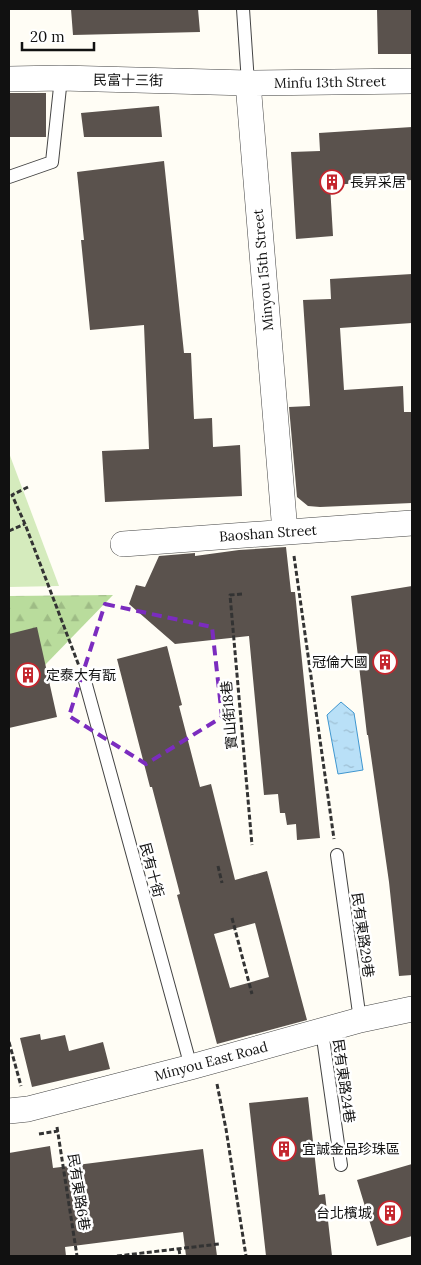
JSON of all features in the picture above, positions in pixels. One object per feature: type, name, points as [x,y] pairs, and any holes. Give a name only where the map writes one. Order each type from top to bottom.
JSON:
[{"type":"street","name":"民富十三街","points":[[9,79],[61,78],[248,83]]},
{"type":"street","name":"Minfu 13th Street","points":[[248,83],[412,81]]},
{"type":"street","name":"Minyou 15th Street","points":[[248,83],[288,531]]},
{"type":"street","name":"Baoshan Street","points":[[123,544],[412,523]]},
{"type":"street","name":"Minyou East Road","points":[[18,1110],[191,1067],[360,1020],[412,1009]]},
{"type":"lane","name":"Minyou 15th Street","points":[[243,9],[248,83]]},
{"type":"lane","points":[[9,177],[52,162],[61,78]]},
{"type":"lane","name":"民有十街","points":[[85,680],[191,1067]]},
{"type":"lane","name":"民有東路29巷","points":[[336,855],[360,1020]]},
{"type":"lane","name":"民有東路24巷","points":[[322,1031],[340,1165]]},
{"type":"path","points":[[28,488],[12,495],[85,680]]},
{"type":"path","points":[[9,531],[25,524]]},
{"type":"path","points":[[288,531],[336,855]]},
{"type":"path","name":"寶山街18巷","points":[[242,594],[230,595],[252,845]]},
{"type":"path","points":[[218,866],[222,883]]},
{"type":"path","points":[[232,918],[252,994]]},
{"type":"path","points":[[9,1042],[18,1110]]},
{"type":"path","points":[[222,1109],[246,1256]]},
{"type":"path","name":"民有東路6巷","points":[[58,1131],[77,1256]]},
{"type":"path","points":[[117,1256],[219,1244]]},
{"type":"path","points":[[179,1249],[180,1256]]},
{"type":"highlighted area","points":[[105,604],[212,627],[222,717],[146,764],[69,716]]},
{"type":"green space","points":[[9,453],[59,586],[9,587]]},
{"type":"green space","points":[[113,595],[10,701],[9,702],[9,596]]},
{"type":"water","points":[[341,702],[354,713],[363,770],[338,774],[327,715]]},
{"type":"building","points":[[71,9],[198,9],[200,32],[73,35]]},
{"type":"building","points":[[377,9],[412,9],[412,54],[378,54]]},
{"type":"building","points":[[9,93],[46,93],[46,137],[9,137]]},
{"type":"building","points":[[159,106],[162,137],[84,137],[81,113]]},
{"type":"building","name":"長昇采居","points":[[412,127],[412,180],[330,185],[333,236],[296,239],[291,152],[320,151],[319,133]]},
{"type":"building","points":[[164,161],[184,353],[191,353],[194,419],[212,418],[213,447],[240,445],[242,496],[105,502],[102,451],[149,449],[144,325],[90,330],[81,240],[84,240],[77,172]]},
{"type":"building","points":[[412,274],[412,323],[340,328],[344,390],[403,386],[404,412],[412,412],[412,503],[308,506],[297,497],[289,407],[310,406],[303,300],[331,299],[330,279]]},
{"type":"building","points":[[286,547],[291,592],[295,592],[320,838],[297,840],[296,824],[287,825],[285,813],[280,813],[278,794],[264,795],[249,636],[175,644],[129,604],[136,585],[145,587],[159,556],[195,553],[195,556],[239,550]]},
{"type":"building","points":[[412,586],[412,975],[399,976],[389,882],[367,735],[351,596]]},
{"type":"building","name":"定泰大有翫","points":[[37,627],[57,717],[9,728],[9,634]]},
{"type":"building","points":[[167,646],[182,705],[179,706],[200,787],[211,784],[235,880],[267,871],[307,1020],[217,1044],[177,895],[180,894],[117,659]],"holes":[[[255,923],[269,977],[230,988],[214,934]]]},
{"type":"building","points":[[40,1034],[41,1040],[65,1035],[69,1051],[103,1042],[110,1069],[32,1087],[20,1038]]},
{"type":"building","name":"宜誠金品珍珠區","points":[[308,1097],[319,1195],[325,1194],[332,1256],[266,1256],[249,1103]]},
{"type":"building","points":[[50,1146],[53,1168],[203,1149],[217,1256],[186,1256],[183,1232],[65,1247],[66,1256],[9,1256],[9,1153]]},
{"type":"building","name":"台北檳城","points":[[412,1164],[412,1236],[377,1246],[357,1180]]},
{"type":"place","name":"長昇采居","points":[[332,182]]},
{"type":"place","name":"冠倫大國","points":[[385,662]]},
{"type":"place","name":"定泰大有翫","points":[[28,675]]},
{"type":"place","name":"宜誠金品珍珠區","points":[[284,1149]]},
{"type":"place","name":"台北檳城","points":[[390,1213]]}]
